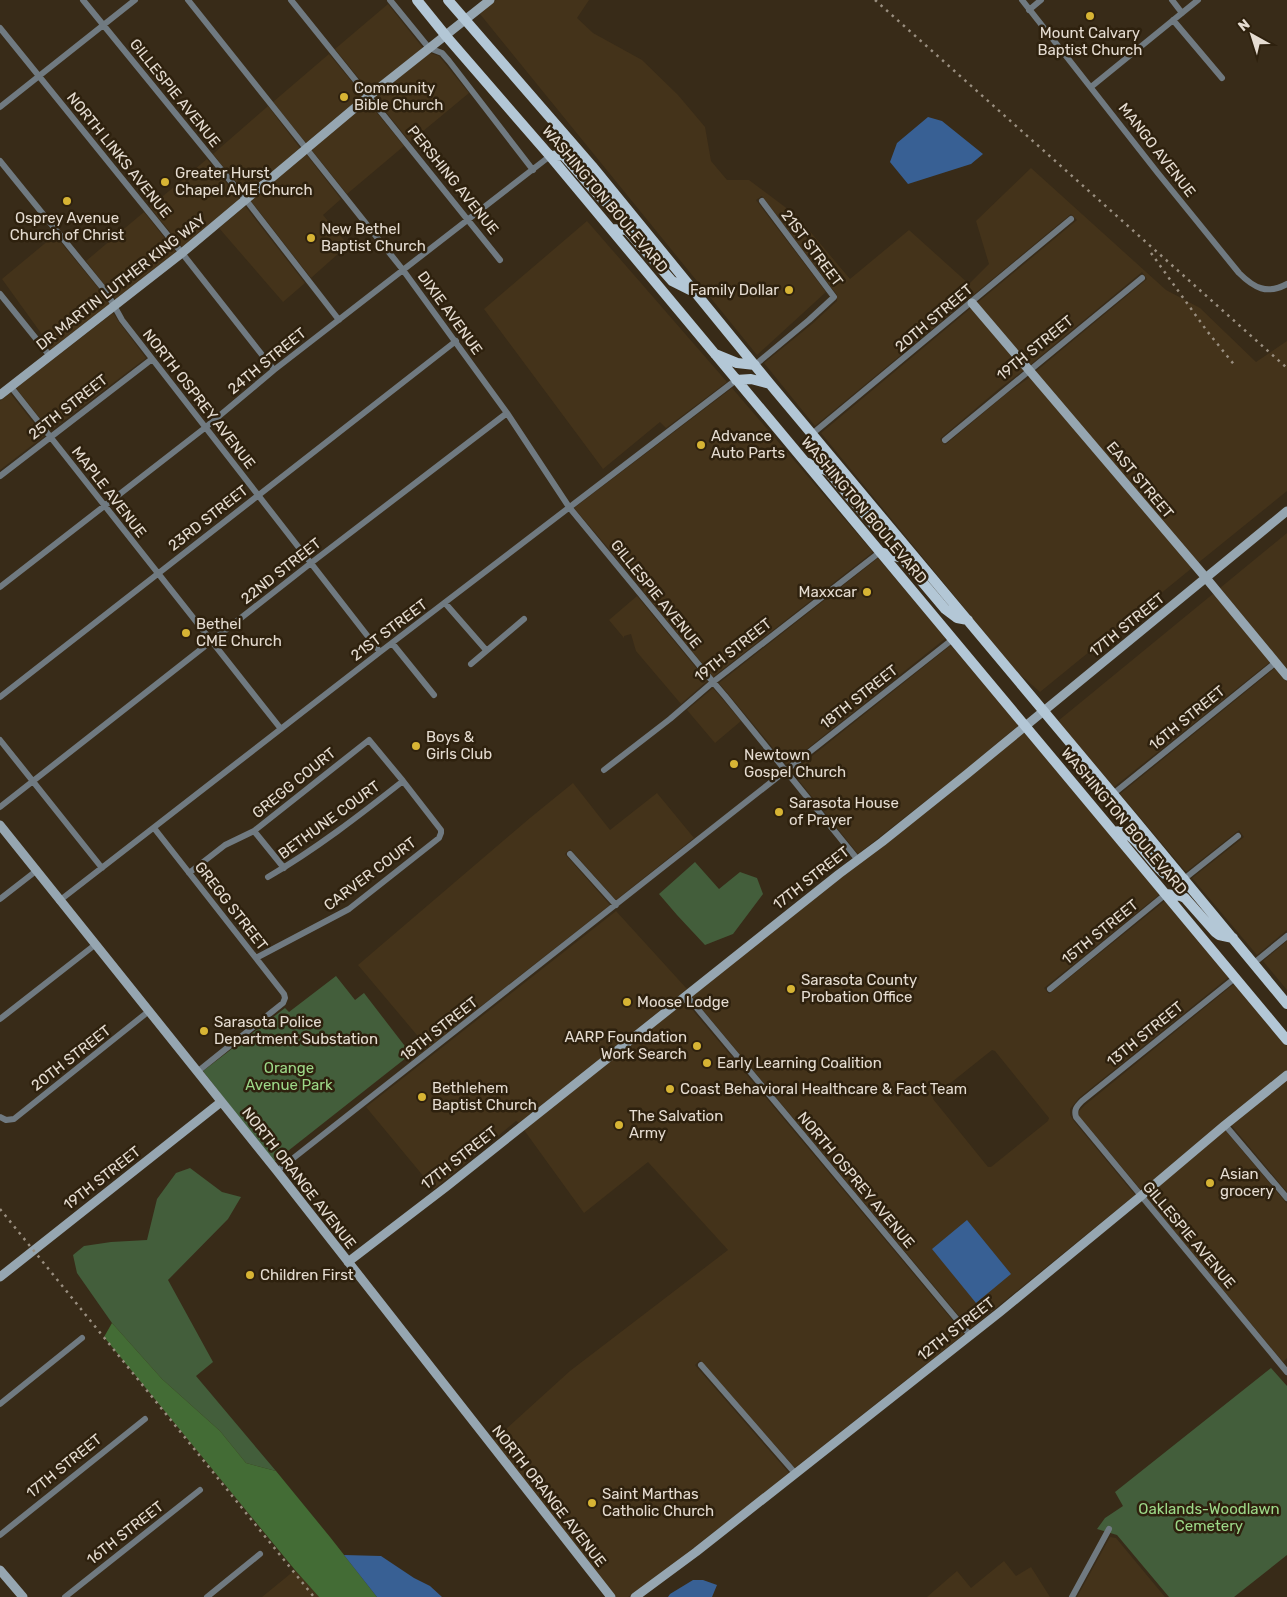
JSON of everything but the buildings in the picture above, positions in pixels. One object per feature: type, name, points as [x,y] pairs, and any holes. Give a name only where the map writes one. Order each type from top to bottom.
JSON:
[{"type":"main road","name":"WASHINGTON BOULEVARD","points":[[417,0],[550,156],[1287,1040]]},
{"type":"main road","name":"WASHINGTON BOULEVARD","points":[[448,0],[592,166],[754,366],[1044,710],[1287,1004]]},
{"type":"main road","points":[[550,156],[563,155],[602,199],[613,208],[630,214]]},
{"type":"main road","points":[[611,230],[627,230],[672,280],[693,291]]},
{"type":"main road","points":[[714,354],[754,366]]},
{"type":"main road","points":[[736,380],[751,379],[770,384]]},
{"type":"main road","points":[[804,461],[828,471],[873,524],[893,532]]},
{"type":"main road","points":[[880,552],[902,558],[945,609],[957,618],[968,620]]},
{"type":"main road","points":[[1114,832],[1126,832],[1162,873],[1173,878],[1184,879]]},
{"type":"main road","points":[[1166,894],[1185,898],[1215,932],[1233,938]]},
{"type":"street","name":"GILLESPIE AVENUE","points":[[83,0],[246,200],[339,320]]},
{"type":"street","points":[[0,107],[135,0]]},
{"type":"street","name":"DIXIE AVENUE","points":[[188,0],[403,270],[508,412],[568,507]]},
{"type":"street","name":"PERSHING AVENUE","points":[[290,0],[500,260]]},
{"type":"street","points":[[390,0],[429,48],[442,53],[532,170]]},
{"type":"street","name":"DR MARTIN LUTHER KING WAY","points":[[0,395],[182,253],[369,96],[490,0]]},
{"type":"street","name":"MANGO AVENUE","points":[[1022,0],[1239,273],[1250,284],[1260,289],[1272,289],[1287,284]]},
{"type":"street","points":[[1029,10],[1041,0]]},
{"type":"street","points":[[1172,0],[1182,13]]},
{"type":"street","points":[[1091,87],[1198,0]]},
{"type":"street","points":[[1173,20],[1222,78]]},
{"type":"street","name":"NORTH LINKS AVENUE","points":[[0,28],[274,370]]},
{"type":"street","name":"24TH STREET","points":[[0,587],[206,426],[274,370],[550,156]]},
{"type":"street","name":"NORTH OSPREY AVENUE","points":[[0,161],[107,293],[122,320],[380,652]]},
{"type":"street","name":"21ST STREET","points":[[754,366],[834,297],[762,201]]},
{"type":"street","name":"20TH STREET","points":[[812,434],[1071,219]]},
{"type":"street","name":"19TH STREET","points":[[945,440],[1142,278]]},
{"type":"street","points":[[0,294],[50,356]]},
{"type":"street","name":"EAST STREET","points":[[972,303],[1287,676]]},
{"type":"street","name":"23RD STREET","points":[[0,697],[456,341]]},
{"type":"street","name":"25TH STREET","points":[[0,476],[152,359]]},
{"type":"street","name":"21ST STREET","points":[[59,901],[568,507],[736,380]]},
{"type":"street","name":"MAPLE AVENUE","points":[[11,387],[281,729]]},
{"type":"street","name":"22ND STREET","points":[[0,807],[311,563],[508,412]]},
{"type":"street","name":"GILLESPIE AVENUE","points":[[568,507],[858,860]]},
{"type":"street","name":"17TH STREET","points":[[348,1262],[960,779],[1287,511]]},
{"type":"street","name":"19TH STREET","points":[[604,770],[880,552]]},
{"type":"street","points":[[445,603],[486,650]]},
{"type":"street","points":[[471,664],[524,619]]},
{"type":"street","name":"18TH STREET","points":[[277,1171],[953,639]]},
{"type":"street","points":[[392,643],[434,695]]},
{"type":"street","name":"16TH STREET","points":[[1113,794],[1276,662]]},
{"type":"street","points":[[0,740],[102,868]]},
{"type":"street","name":"GREGG COURT","points":[[189,872],[225,845],[254,831],[368,740],[403,781]]},
{"type":"street","name":"CARVER COURT","points":[[256,958],[349,909],[440,838],[441,830],[403,781]]},
{"type":"street","name":"BETHUNE COURT","points":[[268,877],[354,820],[403,781]]},
{"type":"street","name":"NORTH ORANGE AVENUE","points":[[0,825],[277,1171],[611,1597]]},
{"type":"street","name":"GREGG STREET","points":[[154,828],[284,994],[284,1003],[197,1072]]},
{"type":"street","points":[[254,831],[284,868]]},
{"type":"street","points":[[1184,879],[1238,836]]},
{"type":"street","points":[[570,854],[616,906]]},
{"type":"street","points":[[0,899],[36,870]]},
{"type":"street","name":"15TH STREET","points":[[1050,989],[1166,894]]},
{"type":"street","points":[[1254,963],[1287,936]]},
{"type":"street","points":[[0,1019],[96,944]]},
{"type":"street","name":"13TH STREET","points":[[1074,1112],[1082,1102],[1235,978]]},
{"type":"street","name":"NORTH OSPREY AVENUE","points":[[686,995],[970,1335]]},
{"type":"street","name":"20TH STREET","points":[[3,1118],[14,1119],[149,1011]]},
{"type":"street","name":"12TH STREET","points":[[636,1597],[696,1552],[970,1335],[1287,1075]]},
{"type":"street","name":"19TH STREET","points":[[0,1277],[221,1102]]},
{"type":"street","name":"GILLESPIE AVENUE","points":[[1074,1112],[1076,1117],[1141,1196],[1286,1368]]},
{"type":"street","points":[[1225,1124],[1287,1198]]},
{"type":"street","points":[[0,1404],[82,1338]]},
{"type":"street","points":[[700,1365],[795,1474]]},
{"type":"street","name":"17TH STREET","points":[[0,1535],[145,1419]]},
{"type":"street","name":"16TH STREET","points":[[65,1597],[200,1490]]},
{"type":"street","points":[[1072,1597],[1109,1529]]},
{"type":"street","points":[[207,1597],[260,1554]]},
{"type":"street","points":[[0,1570],[23,1597]]},
{"type":"shaded area","points":[[496,0],[589,0],[577,18],[593,33],[642,60],[678,95],[705,127],[711,161],[727,180],[749,180],[797,216],[850,279],[909,230],[969,284],[989,264],[976,221],[1031,168],[1166,290],[1200,308],[1256,362],[1287,341],[1287,491],[1198,563],[1035,372],[1147,279],[1142,272],[1030,365],[977,303],[1077,220],[1071,214],[815,426],[764,363],[837,301],[837,295],[762,196],[756,200],[826,292],[757,355],[480,14]]},
{"type":"shaded area","points":[[388,4],[423,48],[369,91],[335,49]]},
{"type":"shaded area","points":[[430,53],[439,56],[469,93],[410,142],[374,97]]},
{"type":"shaded area","points":[[329,54],[363,95],[306,143],[273,102]]},
{"type":"shaded area","points":[[368,102],[404,146],[347,194],[311,149]]},
{"type":"shaded area","points":[[268,106],[300,148],[246,195],[213,154]]},
{"type":"shaded area","points":[[306,154],[341,199],[323,215],[348,245],[311,278],[251,201]]},
{"type":"shaded area","points":[[207,159],[240,200],[182,247],[150,207]]},
{"type":"shaded area","points":[[245,206],[305,283],[283,302],[219,228]]},
{"type":"shaded area","points":[[144,212],[176,252],[116,300],[86,261]]},
{"type":"shaded area","points":[[587,221],[727,382],[666,428],[660,422],[603,469],[484,309]]},
{"type":"shaded area","points":[[55,235],[110,305],[50,350],[51,347],[2,279]]},
{"type":"shaded area","points":[[971,308],[1024,370],[940,439],[945,445],[1006,394],[1030,377],[1192,568],[1040,692],[1015,670],[821,433]]},
{"type":"shaded area","points":[[113,313],[146,358],[50,431],[16,388]]},
{"type":"shaded area","points":[[732,388],[873,552],[713,677],[644,590],[574,508]]},
{"type":"shaded area","points":[[10,393],[44,436],[0,470],[0,401]]},
{"type":"shaded area","points":[[1287,533],[1287,669],[1220,588]]},
{"type":"shaded area","points":[[878,558],[946,638],[787,765],[719,683]]},
{"type":"shaded area","points":[[1214,593],[1270,662],[1114,787],[1058,721]]},
{"type":"shaded area","points":[[637,596],[707,681],[681,704],[636,651],[631,634],[624,636],[624,638],[609,620]]},
{"type":"shaded area","points":[[951,645],[1019,725],[858,854],[792,772]]},
{"type":"shaded area","points":[[1275,668],[1287,682],[1287,930],[1257,955],[1192,878],[1244,837],[1239,830],[1186,872],[1120,794]]},
{"type":"shaded area","points":[[713,688],[741,721],[715,743],[687,710]]},
{"type":"shaded area","points":[[1024,732],[1160,894],[1044,988],[1049,994],[1166,900],[1229,977],[1079,1098],[1070,1109],[1070,1115],[1073,1120],[1135,1195],[970,1329],[691,996]],"holes":[[[992,1050],[995,1051],[1049,1118],[1048,1121],[991,1167],[988,1167],[933,1097]]]},
{"type":"shaded area","points":[[573,783],[610,830],[657,793],[694,838],[616,900],[570,849],[565,854],[610,905],[397,1072],[427,1047],[358,965]]},
{"type":"shaded area","points":[[616,911],[687,989],[519,1123],[516,1121],[434,1189],[366,1107]]},
{"type":"shaded area","points":[[1287,941],[1287,990],[1263,961]]},
{"type":"shaded area","points":[[1235,983],[1287,1046],[1287,1070],[1225,1119],[1141,1190],[1079,1116],[1079,1111]]},
{"type":"shaded area","points":[[685,1001],[964,1334],[795,1468],[700,1360],[695,1365],[789,1473],[628,1597],[616,1597],[493,1441],[570,1371],[728,1250],[648,1162],[584,1213],[524,1130]]},
{"type":"shaded area","points":[[1287,1081],[1287,1192],[1231,1125]]},
{"type":"shaded area","points":[[1225,1130],[1287,1204],[1287,1358],[1283,1362],[1146,1197]]},
{"type":"shaded area","points":[[1110,1537],[1116,1538],[1165,1597],[1077,1597]]},
{"type":"shaded area","points":[[1004,1561],[1016,1576],[1031,1567],[1050,1597],[927,1597],[957,1571],[971,1588]]},
{"type":"shaded area","points":[[295,1570],[319,1597],[262,1597]]},
{"type":"green space","points":[[695,862],[719,889],[740,872],[757,878],[763,894],[733,934],[705,945],[659,894]]},
{"type":"green space","name":"Orange Avenue Park","points":[[336,976],[355,1000],[364,993],[411,1054],[274,1162],[203,1071],[285,1008],[289,1012]]},
{"type":"green space","points":[[190,1168],[222,1192],[241,1197],[228,1219],[168,1280],[213,1362],[196,1376],[276,1471],[246,1463],[220,1431],[162,1379],[112,1323],[77,1273],[73,1255],[84,1246],[147,1240],[157,1199],[176,1173]]},
{"type":"green space","points":[[112,1323],[162,1379],[220,1431],[246,1463],[276,1471],[377,1597],[319,1597],[104,1337]]},
{"type":"green space","name":"Oaklands-Woodlawn Cemetery","points":[[1271,1368],[1287,1386],[1287,1555],[1234,1597],[1169,1597],[1117,1535],[1097,1529],[1105,1518],[1123,1506],[1115,1492]]},
{"type":"water","points":[[928,117],[942,121],[983,154],[971,164],[908,184],[890,162],[897,143]]},
{"type":"water","points":[[967,1220],[1011,1274],[976,1303],[932,1249]]},
{"type":"water","points":[[344,1555],[381,1556],[414,1578],[430,1586],[442,1597],[377,1597]]},
{"type":"water","points":[[693,1580],[703,1580],[717,1585],[712,1597],[668,1597],[670,1594]]},
{"type":"railway","points":[[875,0],[1287,368]]},
{"type":"railway","points":[[1151,253],[1207,331],[1236,367]]},
{"type":"railway","points":[[0,1209],[314,1597]]},
{"type":"place","name":"Mount Calvary Baptist Church","points":[[1090,16]]},
{"type":"place","name":"Community Bible Church","points":[[344,97]]},
{"type":"place","name":"Greater Hurst Chapel AME Church","points":[[165,182]]},
{"type":"place","name":"Osprey Avenue Church of Christ","points":[[67,201]]},
{"type":"place","name":"New Bethel Baptist Church","points":[[311,238]]},
{"type":"place","name":"Family Dollar","points":[[789,290]]},
{"type":"place","name":"Advance Auto Parts","points":[[701,445]]},
{"type":"place","name":"Maxxcar","points":[[867,592]]},
{"type":"place","name":"Bethel CME Church","points":[[186,633]]},
{"type":"place","name":"Boys & Girls Club","points":[[416,746]]},
{"type":"place","name":"Newtown Gospel Church","points":[[734,764]]},
{"type":"place","name":"Sarasota House of Prayer","points":[[779,812]]},
{"type":"place","name":"Sarasota County Probation Office","points":[[791,989]]},
{"type":"place","name":"Moose Lodge","points":[[627,1002]]},
{"type":"place","name":"Sarasota Police Department Substation","points":[[204,1031]]},
{"type":"place","name":"AARP Foundation Work Search","points":[[697,1046]]},
{"type":"place","name":"Early Learning Coalition","points":[[707,1063]]},
{"type":"place","name":"Coast Behavioral Healthcare & Fact Team","points":[[670,1089]]},
{"type":"place","name":"Bethlehem Baptist Church","points":[[422,1097]]},
{"type":"place","name":"The Salvation Army","points":[[619,1125]]},
{"type":"place","name":"Asian grocery","points":[[1210,1183]]},
{"type":"place","name":"Children First","points":[[250,1275]]},
{"type":"place","name":"Saint Marthas Catholic Church","points":[[592,1503]]}]
